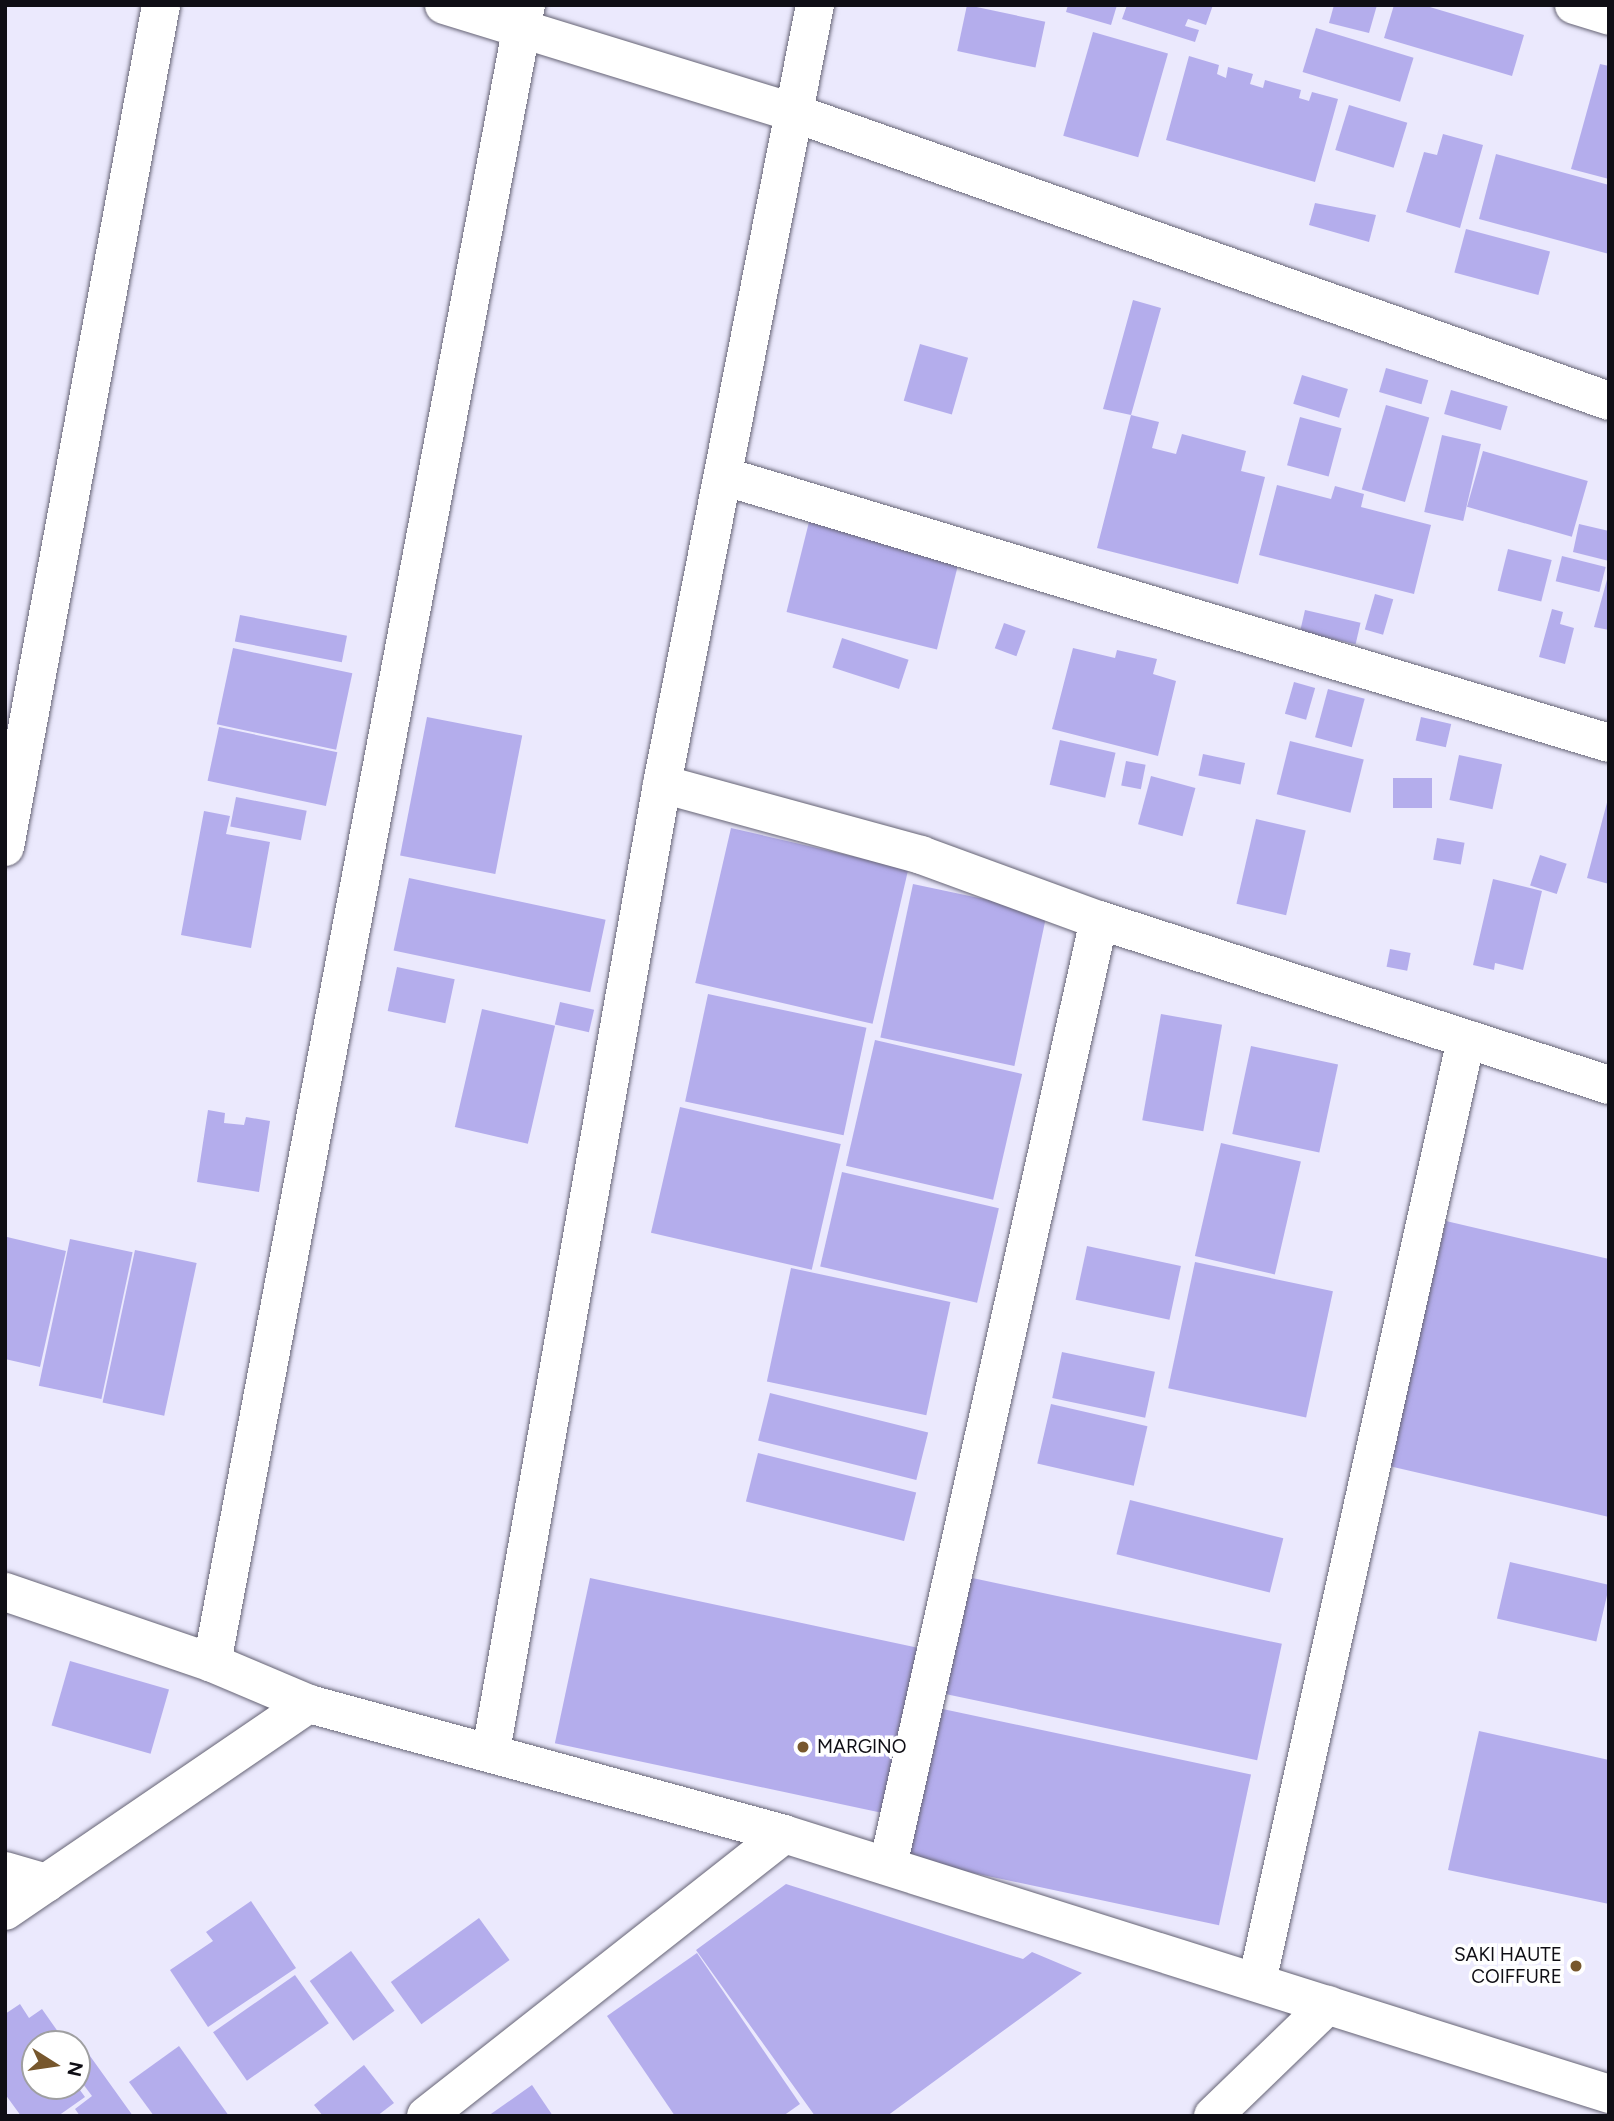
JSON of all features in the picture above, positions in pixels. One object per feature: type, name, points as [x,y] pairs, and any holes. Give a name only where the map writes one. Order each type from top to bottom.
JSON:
[{"type":"street","points":[[5,847],[161,5]]},
{"type":"street","points":[[444,5],[523,18],[1609,401]]},
{"type":"street","points":[[491,1751],[662,784],[815,5]]},
{"type":"street","points":[[1574,5],[1609,16]]},
{"type":"street","points":[[212,1663],[523,18]]},
{"type":"street","points":[[723,476],[1609,743]]},
{"type":"street","points":[[662,784],[921,855],[1099,920],[1609,1085]]},
{"type":"street","points":[[888,1866],[1099,920]]},
{"type":"street","points":[[1257,1982],[1466,1039]]},
{"type":"street","points":[[5,1592],[212,1663],[309,1704],[491,1751],[785,1834],[1609,2094]]},
{"type":"street","points":[[5,1911],[309,1704]]},
{"type":"street","points":[[426,2116],[785,1834]]},
{"type":"street","points":[[5,1871],[46,1883]]},
{"type":"street","points":[[1213,2116],[1328,2005]]},
{"type":"building","points":[[967,5],[1045,22],[1035,68],[957,51]]},
{"type":"building","points":[[1068,5],[1117,5],[1111,25],[1066,12]]},
{"type":"building","points":[[1127,5],[1213,5],[1206,25],[1188,19],[1185,26],[1199,30],[1195,42],[1122,19]]},
{"type":"building","points":[[1334,5],[1377,5],[1369,33],[1329,23]]},
{"type":"building","points":[[1394,5],[1423,5],[1524,35],[1512,76],[1384,38]]},
{"type":"building","points":[[1316,28],[1414,58],[1400,102],[1303,72]]},
{"type":"building","points":[[1093,32],[1168,53],[1138,157],[1063,136]]},
{"type":"building","points":[[1189,56],[1219,65],[1217,74],[1226,78],[1228,67],[1253,74],[1250,84],[1263,88],[1265,80],[1301,90],[1299,98],[1309,101],[1312,92],[1338,99],[1315,182],[1166,140]]},
{"type":"building","points":[[1600,64],[1609,66],[1609,179],[1571,169]]},
{"type":"building","points":[[1349,105],[1407,123],[1394,168],[1335,150]]},
{"type":"building","points":[[1443,134],[1483,145],[1460,228],[1406,212],[1424,152],[1437,155]]},
{"type":"building","points":[[1496,154],[1609,185],[1609,254],[1479,219]]},
{"type":"building","points":[[1315,203],[1376,215],[1369,242],[1309,225]]},
{"type":"building","points":[[1466,229],[1550,252],[1538,295],[1454,272]]},
{"type":"building","points":[[1133,300],[1161,308],[1131,415],[1103,409]]},
{"type":"building","points":[[920,344],[968,358],[952,414],[904,401]]},
{"type":"building","points":[[1386,368],[1428,380],[1421,404],[1379,392]]},
{"type":"building","points":[[1302,375],[1348,389],[1339,418],[1293,404]]},
{"type":"building","points":[[1451,390],[1508,406],[1501,430],[1444,414]]},
{"type":"building","points":[[1386,405],[1429,417],[1405,502],[1362,490]]},
{"type":"building","points":[[1131,415],[1159,422],[1152,448],[1176,454],[1182,434],[1246,451],[1241,471],[1265,477],[1238,584],[1097,548]]},
{"type":"building","points":[[1300,417],[1342,428],[1329,476],[1287,465]]},
{"type":"building","points":[[1442,435],[1481,444],[1463,521],[1424,512]]},
{"type":"building","points":[[1483,451],[1588,481],[1572,537],[1467,507]]},
{"type":"building","points":[[1277,485],[1331,499],[1335,486],[1364,494],[1361,507],[1431,525],[1414,594],[1259,555]]},
{"type":"building","points":[[810,518],[960,555],[937,650],[787,612]]},
{"type":"building","points":[[1579,524],[1609,531],[1609,561],[1573,552]]},
{"type":"building","points":[[1508,549],[1552,560],[1541,602],[1498,591]]},
{"type":"building","points":[[1562,556],[1606,567],[1599,592],[1556,581]]},
{"type":"building","points":[[1609,577],[1609,630],[1594,627]]},
{"type":"building","points":[[1375,594],[1393,599],[1383,635],[1365,630]]},
{"type":"building","points":[[1552,609],[1563,612],[1560,624],[1574,628],[1565,664],[1539,657]]},
{"type":"building","points":[[1305,610],[1361,623],[1356,644],[1300,631]]},
{"type":"building","points":[[240,615],[347,636],[342,662],[235,642]]},
{"type":"building","points":[[1004,623],[1026,631],[1016,656],[995,648]]},
{"type":"building","points":[[842,638],[909,660],[899,689],[832,667]]},
{"type":"building","points":[[233,648],[352,673],[336,750],[217,724]]},
{"type":"building","points":[[1073,648],[1115,658],[1117,650],[1157,659],[1153,674],[1176,681],[1158,756],[1052,729]]},
{"type":"building","points":[[1294,682],[1315,688],[1306,720],[1285,714]]},
{"type":"building","points":[[1328,689],[1365,699],[1352,747],[1315,737]]},
{"type":"building","points":[[427,717],[522,736],[495,874],[400,855]]},
{"type":"building","points":[[1421,717],[1451,724],[1446,747],[1416,740]]},
{"type":"building","points":[[219,727],[337,752],[326,806],[208,781]]},
{"type":"building","points":[[1060,740],[1116,753],[1105,798],[1050,785]]},
{"type":"building","points":[[1290,741],[1364,759],[1350,813],[1277,794]]},
{"type":"building","points":[[1203,754],[1245,763],[1240,784],[1198,776]]},
{"type":"building","points":[[1459,755],[1502,764],[1492,809],[1449,800]]},
{"type":"building","points":[[1126,761],[1146,765],[1141,789],[1121,786]]},
{"type":"building","points":[[1151,776],[1195,788],[1182,836],[1138,824]]},
{"type":"building","points":[[1393,778],[1432,778],[1432,808],[1393,808]]},
{"type":"building","points":[[1609,795],[1609,884],[1587,878]]},
{"type":"building","points":[[236,797],[307,811],[301,840],[230,826]]},
{"type":"building","points":[[204,811],[230,816],[226,834],[270,842],[251,948],[181,935]]},
{"type":"building","points":[[1256,819],[1306,830],[1286,915],[1236,904]]},
{"type":"building","points":[[731,828],[908,869],[873,1024],[695,983]]},
{"type":"building","points":[[1437,838],[1465,843],[1461,865],[1433,860]]},
{"type":"building","points":[[1540,855],[1567,864],[1557,894],[1530,885]]},
{"type":"building","points":[[409,878],[606,920],[590,992],[394,950]]},
{"type":"building","points":[[1493,879],[1542,891],[1523,970],[1495,963],[1494,970],[1473,965]]},
{"type":"building","points":[[913,884],[1047,912],[1014,1066],[880,1038]]},
{"type":"building","points":[[1390,949],[1411,953],[1407,971],[1387,967]]},
{"type":"building","points":[[397,967],[455,979],[445,1023],[388,1011]]},
{"type":"building","points":[[708,994],[866,1028],[844,1135],[685,1102]]},
{"type":"building","points":[[560,1002],[594,1010],[589,1032],[555,1024]]},
{"type":"building","points":[[482,1009],[555,1026],[528,1144],[455,1127]]},
{"type":"building","points":[[1161,1014],[1222,1025],[1203,1131],[1142,1120]]},
{"type":"building","points":[[875,1040],[1022,1074],[993,1200],[846,1166]]},
{"type":"building","points":[[1251,1046],[1338,1065],[1319,1153],[1232,1134]]},
{"type":"building","points":[[680,1107],[841,1144],[812,1270],[651,1233]]},
{"type":"building","points":[[208,1110],[225,1113],[224,1123],[244,1125],[246,1117],[270,1121],[259,1192],[197,1182]]},
{"type":"building","points":[[1221,1143],[1301,1161],[1275,1274],[1195,1256]]},
{"type":"building","points":[[842,1172],[999,1208],[977,1303],[820,1267]]},
{"type":"building","points":[[1446,1221],[1609,1259],[1609,1517],[1389,1466]]},
{"type":"building","points":[[7,1237],[66,1251],[40,1367],[5,1359]]},
{"type":"building","points":[[70,1239],[133,1252],[101,1399],[39,1386]]},
{"type":"building","points":[[1087,1246],[1181,1266],[1169,1320],[1076,1300]]},
{"type":"building","points":[[135,1250],[197,1263],[164,1416],[103,1403]]},
{"type":"building","points":[[1195,1262],[1333,1291],[1306,1417],[1168,1388]]},
{"type":"building","points":[[791,1268],[950,1302],[926,1415],[767,1381]]},
{"type":"building","points":[[1062,1352],[1155,1372],[1145,1418],[1052,1398]]},
{"type":"building","points":[[770,1393],[928,1432],[916,1480],[758,1441]]},
{"type":"building","points":[[1051,1404],[1147,1426],[1134,1486],[1037,1463]]},
{"type":"building","points":[[758,1453],[916,1492],[904,1541],[746,1502]]},
{"type":"building","points":[[1130,1500],[1283,1538],[1270,1593],[1116,1554]]},
{"type":"building","points":[[1510,1562],[1609,1585],[1596,1641],[1497,1619]]},
{"type":"building","points":[[963,1576],[1282,1644],[1257,1760],[938,1692]]},
{"type":"building","points":[[590,1578],[918,1648],[883,1813],[555,1743]]},
{"type":"building","points":[[70,1661],[169,1689],[151,1754],[52,1725]]},
{"type":"building","points":[[938,1708],[1251,1775],[1219,1925],[906,1859]]},
{"type":"building","points":[[1479,1731],[1609,1760],[1609,1904],[1448,1870]]},
{"type":"building","points":[[786,1884],[1023,1959],[1032,1952],[1082,1973],[887,2116],[815,2116],[696,1950]]},
{"type":"building","points":[[251,1901],[296,1968],[208,2027],[170,1970],[213,1941],[206,1932]]},
{"type":"building","points":[[479,1918],[510,1960],[421,2024],[391,1982]]},
{"type":"building","points":[[351,1951],[394,2011],[353,2041],[310,1981]]},
{"type":"building","points":[[697,1953],[800,2104],[783,2116],[675,2116],[607,2016]]},
{"type":"building","points":[[295,1975],[329,2023],[247,2081],[213,2032]]},
{"type":"building","points":[[20,2004],[29,2018],[42,2009],[57,2030],[21,2030],[21,2100],[81,2100],[58,2116],[21,2116],[5,2094],[5,2014]]},
{"type":"building","points":[[179,2046],[229,2116],[154,2116],[129,2082]]},
{"type":"building","points":[[91,2057],[133,2116],[80,2116],[75,2109],[91,2100]]},
{"type":"building","points":[[364,2065],[394,2103],[377,2116],[323,2116],[314,2105]]},
{"type":"building","points":[[532,2085],[553,2116],[488,2116]]},
{"type":"place","name":"MARGINO","points":[[803,1747]]},
{"type":"place","name":"SAKI HAUTE COIFFURE","points":[[1576,1966]]}]
